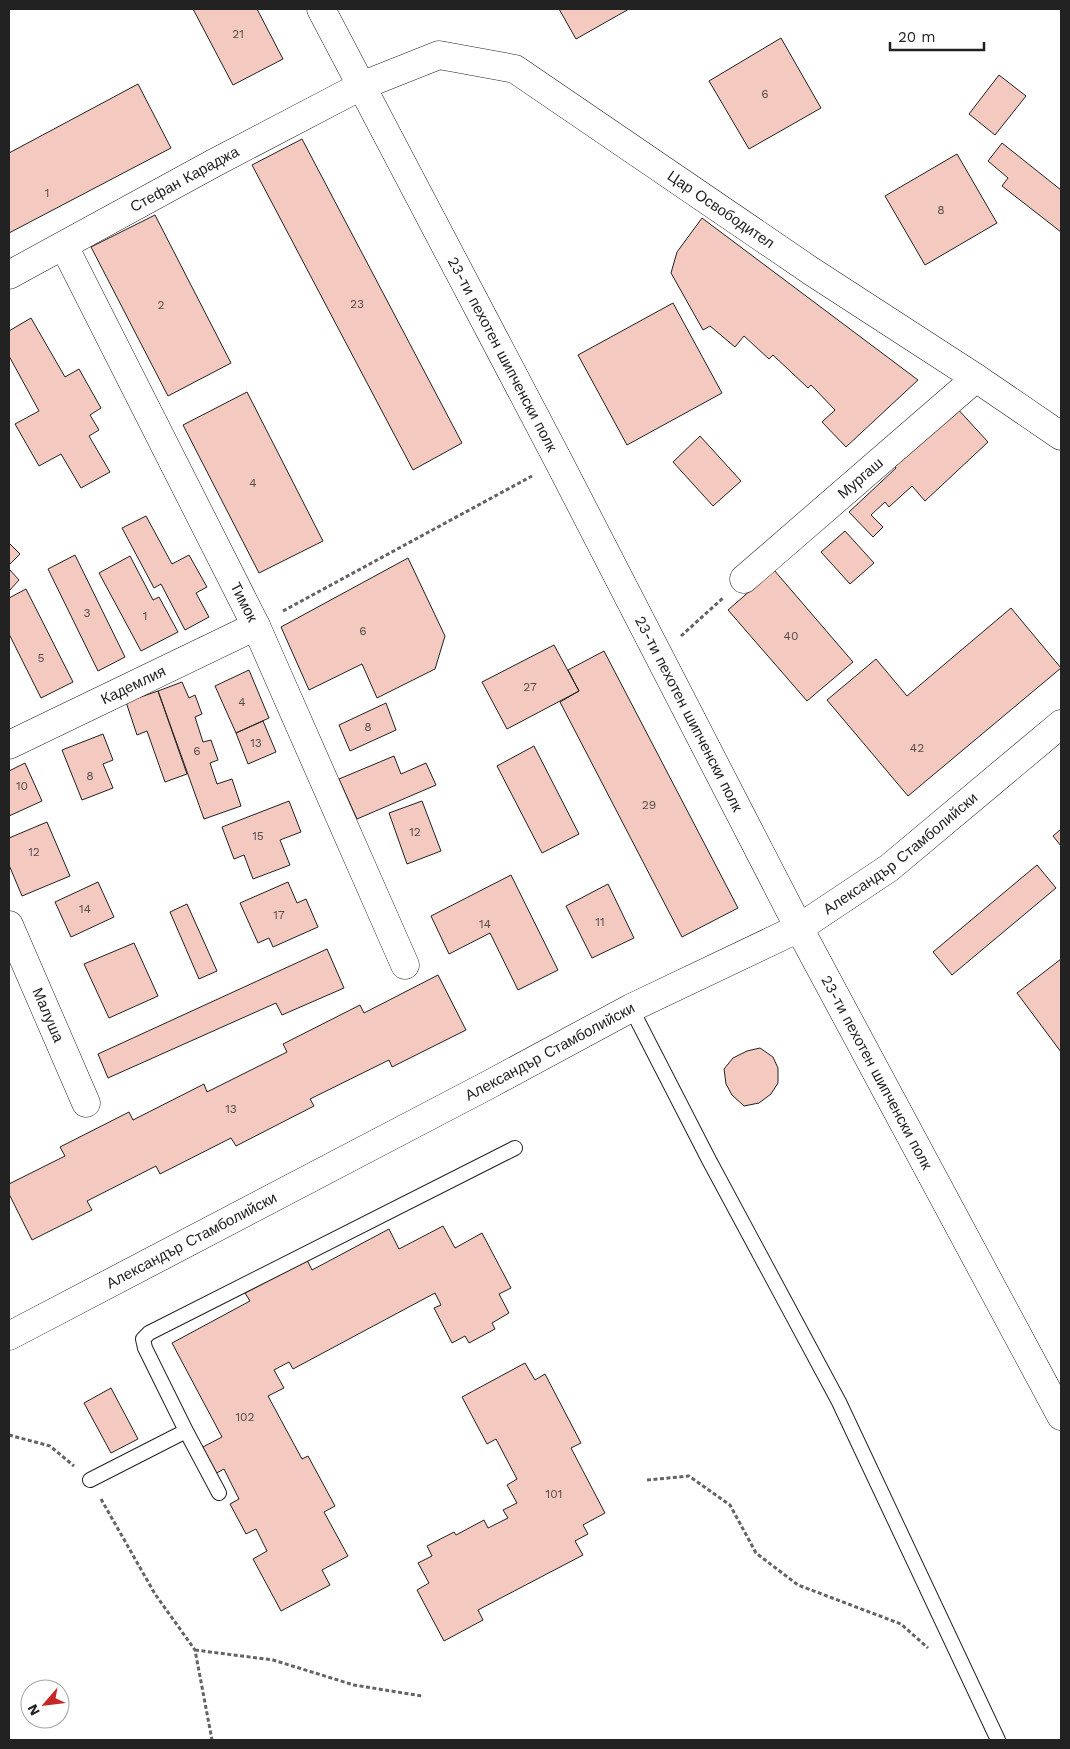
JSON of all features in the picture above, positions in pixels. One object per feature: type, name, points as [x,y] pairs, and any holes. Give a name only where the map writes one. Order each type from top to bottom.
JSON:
[{"type":"street","name":"23-ти пехотен шипченски полк","points":[[321,9],[559,462],[799,928],[1061,1416]]},
{"type":"street","name":"Цар Освободител","points":[[361,86],[439,55],[515,69],[811,270],[1061,436]]},
{"type":"street","name":"Стефан Караджа","points":[[9,275],[214,163],[361,86]]},
{"type":"street","name":"Тимок","points":[[64,246],[256,626],[405,966]]},
{"type":"street","name":"Мургаш","points":[[744,579],[976,378]]},
{"type":"street","name":"Кадемлия","points":[[9,744],[256,626]]},
{"type":"street","name":"Александър Стамболийски","points":[[9,1336],[631,1008],[799,928],[889,868],[1061,724]]},
{"type":"street","name":"Малуша","points":[[9,926],[86,1103]]},
{"type":"lane","points":[[631,1008],[709,1160],[839,1402],[998,1740]]},
{"type":"lane","points":[[219,1493],[145,1348],[143,1340],[149,1333],[515,1148]]},
{"type":"lane","points":[[90,1480],[186,1431]]},
{"type":"path","points":[[256,626],[559,462]]},
{"type":"path","points":[[659,656],[744,579]]},
{"type":"path","points":[[9,1434],[50,1446],[90,1480],[154,1594],[195,1650],[212,1740]]},
{"type":"path","points":[[647,1480],[689,1476],[730,1504],[756,1553],[798,1585],[901,1624],[930,1650]]},
{"type":"path","points":[[195,1650],[273,1660],[354,1685],[422,1696]]},
{"type":"building","points":[[193,9],[257,9],[283,59],[233,85]]},
{"type":"building","points":[[559,9],[629,9],[576,39]]},
{"type":"building","points":[[781,38],[821,108],[749,149],[709,81]]},
{"type":"building","points":[[999,75],[1026,96],[995,135],[969,114]]},
{"type":"building","points":[[138,84],[171,148],[9,233],[9,153]]},
{"type":"building","points":[[302,139],[462,443],[413,470],[252,165]]},
{"type":"building","points":[[1002,143],[1061,190],[1061,232],[1002,186],[1008,178],[988,161]]},
{"type":"building","points":[[957,154],[997,223],[925,265],[885,196]]},
{"type":"building","points":[[155,215],[231,363],[168,396],[91,247]]},
{"type":"building","points":[[702,218],[918,380],[846,447],[822,422],[835,410],[811,385],[808,388],[773,355],[769,359],[744,336],[735,347],[710,326],[703,330],[671,273],[677,252]]},
{"type":"building","points":[[673,303],[722,393],[627,445],[578,355]]},
{"type":"building","points":[[31,318],[65,377],[79,369],[101,408],[90,415],[99,430],[89,436],[110,472],[81,488],[61,454],[39,466],[15,424],[39,411],[9,356],[9,331]]},
{"type":"building","points":[[247,392],[323,541],[259,573],[183,425]]},
{"type":"building","points":[[955,406],[988,442],[925,501],[912,486],[889,507],[885,502],[871,515],[883,527],[873,537],[849,512],[896,468],[893,464]]},
{"type":"building","points":[[700,436],[741,481],[713,506],[673,462]]},
{"type":"building","points":[[146,516],[172,564],[189,555],[207,587],[196,593],[209,617],[185,630],[161,584],[154,588],[122,528]]},
{"type":"building","points":[[845,531],[874,563],[850,584],[821,552]]},
{"type":"building","points":[[9,543],[20,554],[9,565]]},
{"type":"building","points":[[75,555],[125,657],[98,671],[48,569]]},
{"type":"building","points":[[130,556],[153,600],[159,597],[178,632],[141,651],[99,573]]},
{"type":"building","points":[[408,558],[445,636],[435,669],[377,698],[362,664],[309,690],[281,627]]},
{"type":"building","points":[[9,569],[19,580],[9,591]]},
{"type":"building","points":[[774,570],[853,662],[807,701],[728,610]]},
{"type":"building","points":[[26,589],[73,682],[41,698],[9,634],[9,598]]},
{"type":"building","points":[[1011,608],[1061,668],[908,796],[827,700],[876,659],[907,696]]},
{"type":"building","points":[[554,645],[579,691],[507,729],[482,682]]},
{"type":"building","points":[[604,651],[738,908],[682,937],[560,702],[579,691],[568,670]]},
{"type":"building","points":[[249,670],[269,718],[236,733],[215,686]]},
{"type":"building","points":[[182,682],[189,698],[195,695],[202,714],[195,717],[203,742],[211,740],[218,760],[210,763],[217,784],[232,779],[241,806],[204,819],[158,691]]},
{"type":"building","points":[[158,691],[187,774],[165,782],[147,731],[137,735],[126,702]]},
{"type":"building","points":[[386,703],[396,730],[350,751],[339,725]]},
{"type":"building","points":[[263,721],[276,752],[248,764],[236,733]]},
{"type":"building","points":[[103,734],[113,760],[103,764],[113,788],[82,800],[62,750]]},
{"type":"building","points":[[534,746],[579,834],[542,853],[497,766]]},
{"type":"building","points":[[394,756],[401,774],[426,763],[436,785],[357,819],[339,779]]},
{"type":"building","points":[[25,763],[42,801],[9,816],[9,771]]},
{"type":"building","points":[[289,801],[301,832],[280,840],[290,865],[253,879],[244,855],[234,859],[222,827]]},
{"type":"building","points":[[422,801],[441,851],[407,864],[389,813]]},
{"type":"building","points":[[47,822],[70,876],[22,896],[9,865],[9,838]]},
{"type":"building","points":[[1061,829],[1061,846],[1053,836]]},
{"type":"building","points":[[1037,865],[1056,888],[952,975],[933,952]]},
{"type":"building","points":[[511,875],[558,970],[518,990],[490,933],[449,954],[431,916]]},
{"type":"building","points":[[98,882],[114,917],[71,937],[55,902]]},
{"type":"building","points":[[288,882],[297,903],[306,899],[318,927],[273,947],[269,938],[258,943],[240,903]]},
{"type":"building","points":[[608,884],[634,938],[592,958],[566,906]]},
{"type":"building","points":[[187,904],[217,971],[199,979],[170,912]]},
{"type":"building","points":[[134,943],[158,996],[109,1018],[84,964]]},
{"type":"building","points":[[327,949],[344,988],[282,1015],[276,1003],[108,1078],[98,1054]]},
{"type":"building","points":[[1061,959],[1061,1052],[1017,993]]},
{"type":"building","points":[[438,975],[466,1030],[392,1067],[389,1060],[310,1099],[314,1106],[236,1146],[231,1138],[160,1174],[156,1166],[87,1201],[92,1210],[32,1240],[9,1194],[9,1184],[65,1156],[60,1147],[129,1112],[133,1120],[204,1084],[207,1092],[287,1052],[283,1044],[360,1005],[364,1013]]},
{"type":"building","points":[[760,1048],[773,1057],[778,1068],[778,1083],[771,1094],[759,1103],[744,1106],[732,1095],[726,1084],[724,1069],[733,1058],[747,1051]]},
{"type":"building","points":[[443,1226],[455,1248],[482,1233],[511,1288],[499,1294],[509,1313],[492,1323],[495,1329],[469,1343],[465,1336],[452,1343],[434,1308],[441,1305],[435,1293],[293,1369],[289,1362],[274,1370],[284,1388],[268,1396],[302,1459],[308,1456],[335,1506],[324,1512],[348,1556],[322,1570],[330,1585],[281,1611],[253,1559],[267,1551],[256,1529],[246,1534],[230,1504],[239,1499],[224,1469],[215,1474],[201,1448],[222,1437],[172,1343],[250,1301],[245,1293],[307,1260],[312,1270],[389,1229],[399,1249]]},
{"type":"building","points":[[525,1363],[535,1380],[545,1374],[581,1443],[571,1448],[605,1513],[583,1525],[588,1534],[575,1541],[583,1555],[478,1610],[483,1620],[444,1641],[417,1590],[429,1583],[418,1563],[432,1556],[427,1546],[454,1532],[456,1535],[484,1520],[488,1528],[508,1518],[503,1510],[517,1503],[507,1485],[517,1479],[496,1439],[487,1444],[462,1397]]},
{"type":"building","points":[[111,1388],[138,1439],[111,1453],[84,1403]]}]
